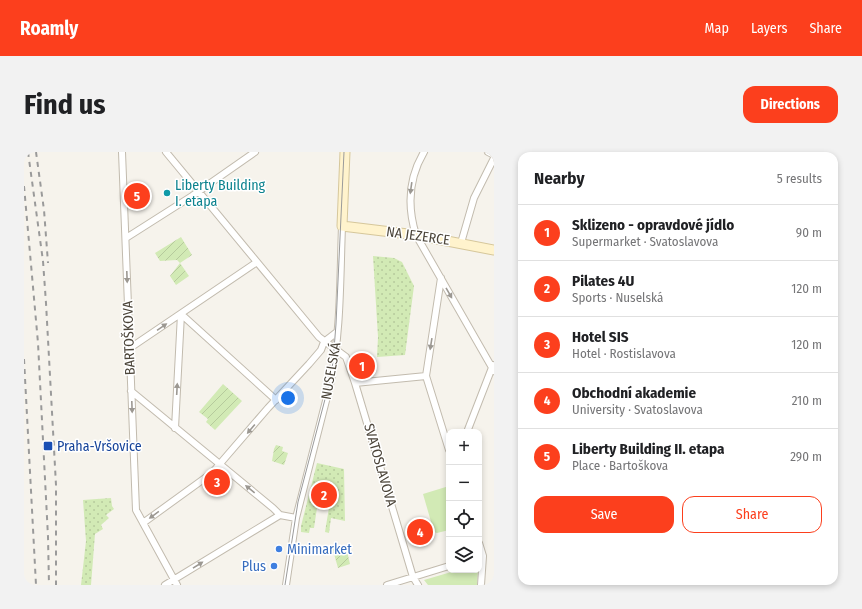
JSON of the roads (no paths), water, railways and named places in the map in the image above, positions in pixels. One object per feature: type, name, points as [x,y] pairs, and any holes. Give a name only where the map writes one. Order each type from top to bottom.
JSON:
[{"type":"street","name":"BARTOŠKOVA","points":[[122,152],[136,510],[175,582]]},
{"type":"street","points":[[166,152],[319,337],[324,342],[336,348]]},
{"type":"street","points":[[126,238],[198,192],[255,152]]},
{"type":"street","name":"NUSELSKÁ","points":[[286,585],[296,518],[330,385],[336,348],[345,152]]},
{"type":"street","points":[[488,152],[494,155]]},
{"type":"street","points":[[422,153],[414,174],[410,196],[410,209],[416,235],[493,368],[468,429]]},
{"type":"street","points":[[461,243],[474,198],[494,158]]},
{"type":"street","name":"NA JEZERCE","points":[[342,226],[416,235],[494,250]]},
{"type":"street","points":[[130,348],[257,262]]},
{"type":"street","points":[[441,278],[426,376],[446,440]]},
{"type":"street","points":[[181,314],[276,400]]},
{"type":"street","points":[[175,428],[181,314]]},
{"type":"street","points":[[143,523],[212,473],[321,350],[324,342],[337,332]]},
{"type":"street","name":"SVATOSLAVOVA","points":[[336,348],[346,357],[355,383],[413,577],[418,585]]},
{"type":"street","points":[[355,383],[426,376]]},
{"type":"street","points":[[131,391],[280,515],[296,518]]},
{"type":"street","points":[[165,585],[175,582],[280,515]]},
{"type":"street","points":[[387,585],[446,567]]},
{"type":"street","points":[[481,573],[481,585]]},
{"type":"tram line","points":[[285,585],[298,502],[329,384],[333,362],[344,152]]},
{"type":"railway","points":[[28,152],[43,261],[46,303],[56,485],[56,585]]},
{"type":"railway","points":[[36,152],[44,210],[48,263]]},
{"type":"railway","points":[[24,186],[38,343],[49,585]]},
{"type":"railway","points":[[24,359],[36,585]]},
{"type":"place","name":"Liberty Building I. etapa","points":[[167,193]]},
{"type":"place","name":"Liberty Building II. etapa","points":[[137,196]]},
{"type":"place","name":"Sklizeno - opravdové jídlo","points":[[362,366]]},
{"type":"place","name":"Praha-Vršovice","points":[[48,446]]},
{"type":"place","name":"Hotel SIS","points":[[217,482]]},
{"type":"place","name":"Pilates 4U","points":[[324,495]]},
{"type":"place","name":"Obchodní akademie","points":[[420,532]]},
{"type":"place","name":"Minimarket","points":[[279,549]]},
{"type":"place","name":"Plus","points":[[274,566]]}]
